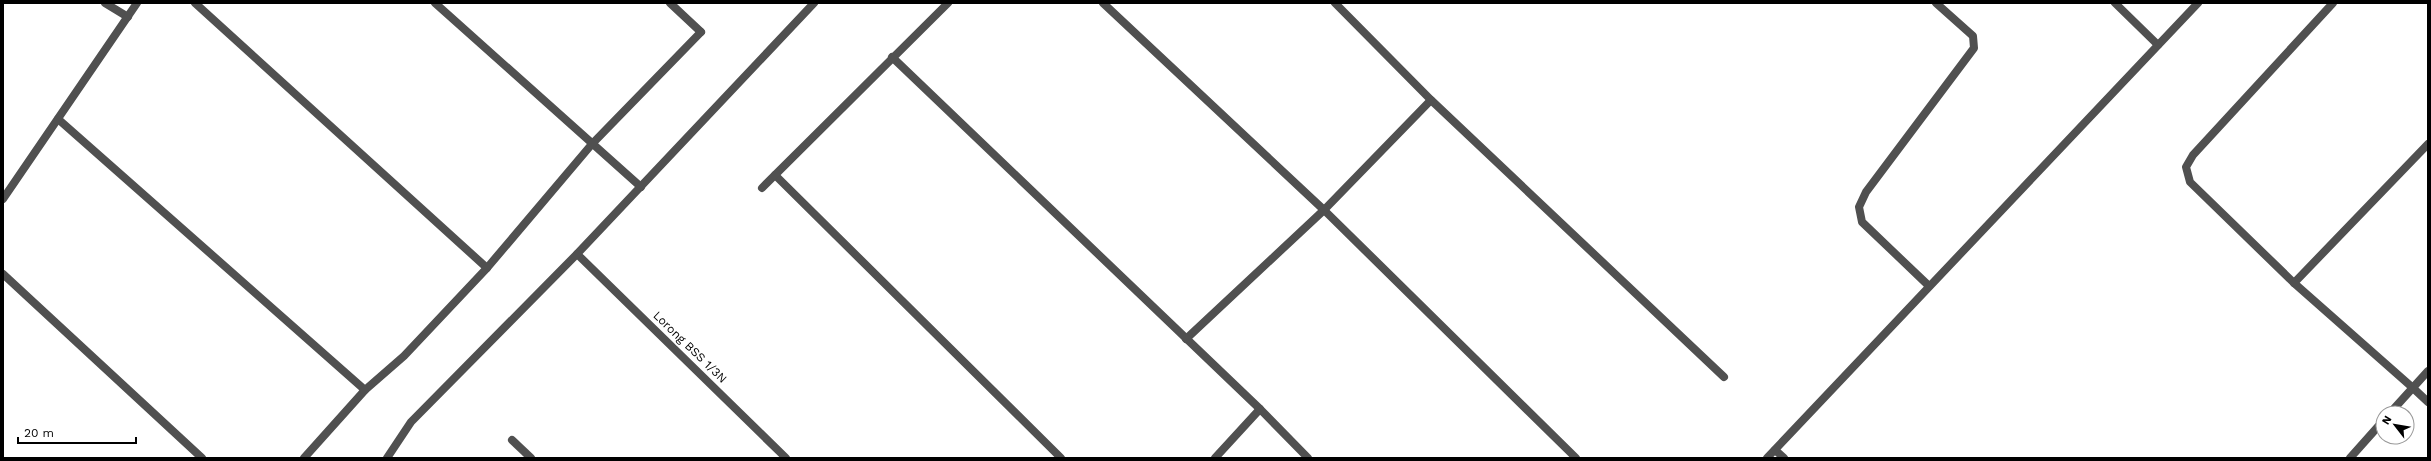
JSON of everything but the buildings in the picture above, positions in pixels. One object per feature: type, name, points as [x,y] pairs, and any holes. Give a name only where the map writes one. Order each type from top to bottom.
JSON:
[{"type":"street","points":[[105,3],[128,17]]},
{"type":"street","points":[[3,199],[137,3]]},
{"type":"street","points":[[195,3],[487,268]]},
{"type":"street","points":[[435,3],[641,187]]},
{"type":"street","points":[[304,458],[365,390],[404,356],[487,268],[592,144],[701,32],[670,3]]},
{"type":"street","points":[[387,458],[411,422],[577,254],[814,3]]},
{"type":"street","points":[[762,188],[892,56],[948,3]]},
{"type":"street","points":[[1103,3],[1324,210],[1576,458]]},
{"type":"street","points":[[1335,3],[1431,100],[1724,377]]},
{"type":"street","points":[[1929,286],[1862,222],[1859,207],[1866,192],[1974,48],[1973,36],[1936,3]]},
{"type":"street","points":[[2115,3],[2158,45]]},
{"type":"street","points":[[1767,458],[2198,3]]},
{"type":"street","points":[[2333,3],[2193,155],[2186,167],[2190,182],[2294,283],[2428,402]]},
{"type":"street","points":[[892,56],[1260,409],[1308,458]]},
{"type":"street","points":[[1186,339],[1324,210],[1431,100]]},
{"type":"street","points":[[58,120],[365,390]]},
{"type":"street","points":[[2294,283],[2428,144]]},
{"type":"street","points":[[775,175],[1061,458]]},
{"type":"street","name":"Lorong BSS 1/3N","points":[[577,254],[786,458]]},
{"type":"street","points":[[3,274],[202,458]]},
{"type":"street","points":[[2397,405],[2428,371]]},
{"type":"street","points":[[1215,458],[1260,409]]},
{"type":"street","points":[[2350,458],[2375,430]]},
{"type":"street","points":[[512,440],[531,458]]},
{"type":"street","points":[[1775,450],[1784,458]]}]
